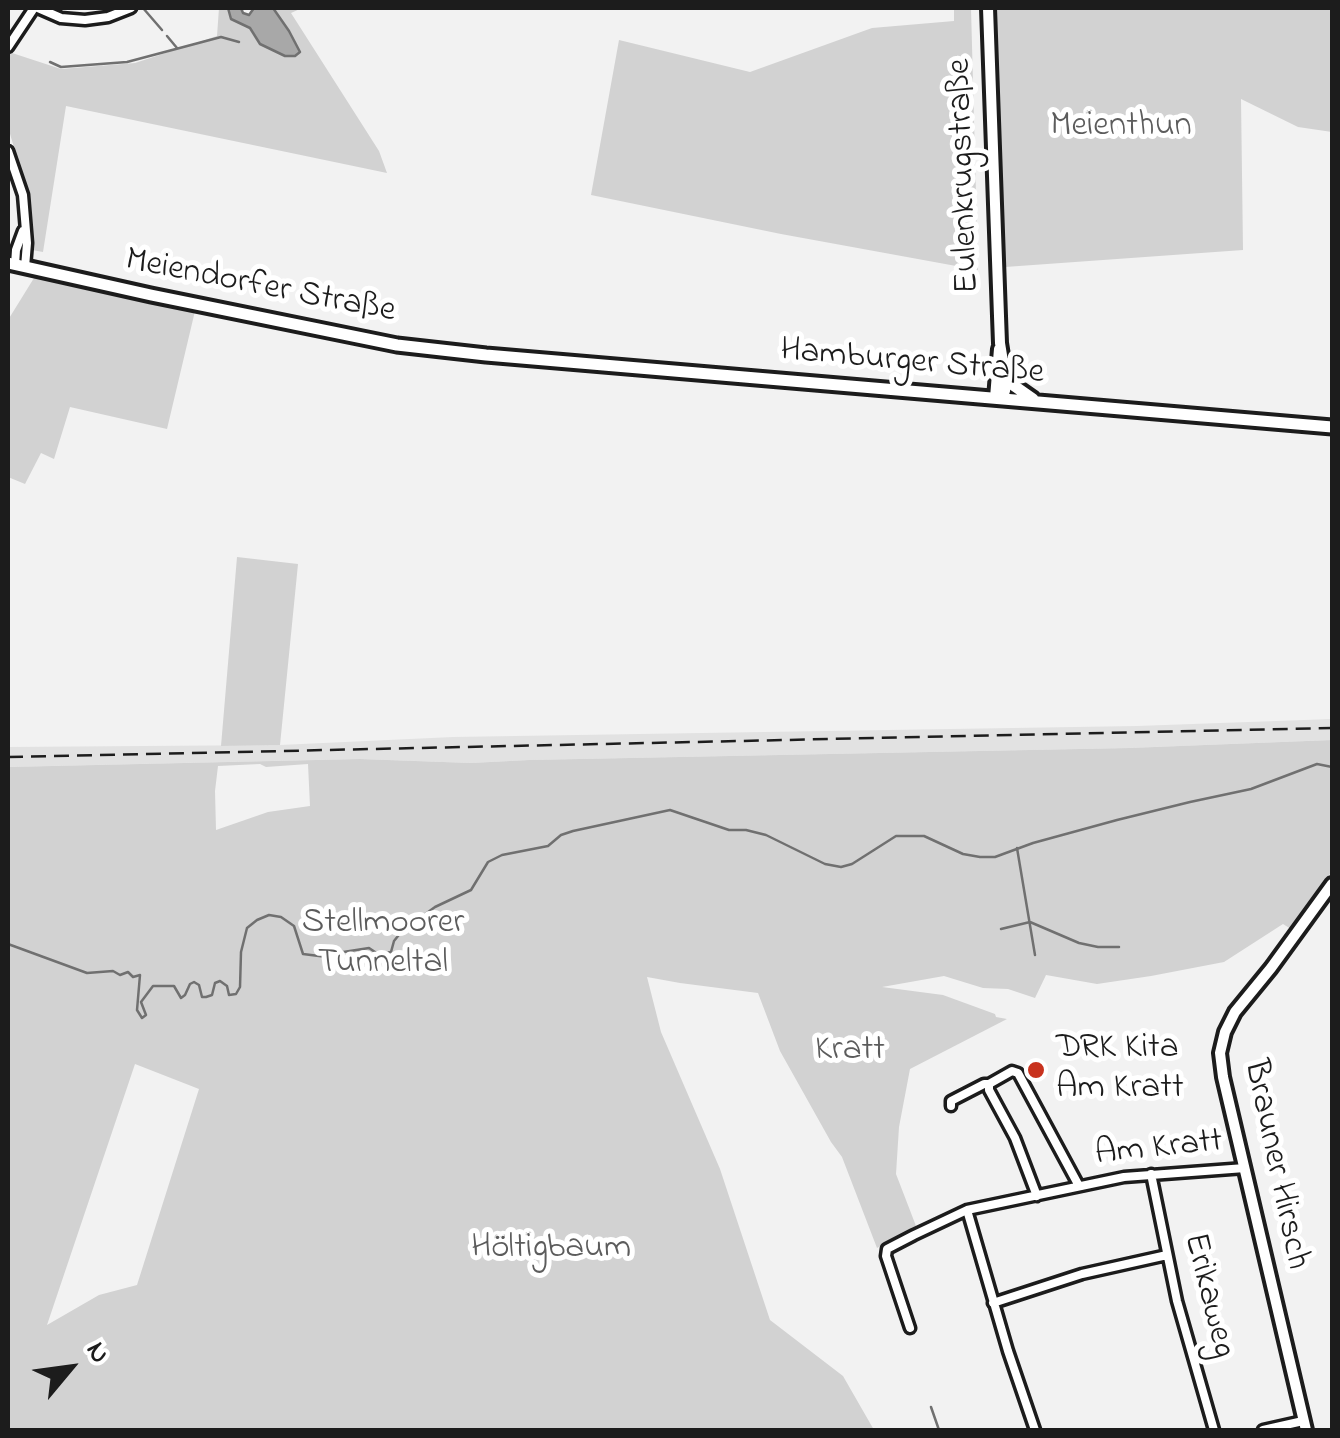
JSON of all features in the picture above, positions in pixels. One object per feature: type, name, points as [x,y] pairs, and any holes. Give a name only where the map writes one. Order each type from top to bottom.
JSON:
[{"type":"main road","name":"Meiendorfer Straße","points":[[16,265],[374,340],[486,355]]},
{"type":"main road","name":"Hamburger Straße","points":[[486,355],[1332,426]]},
{"type":"main road","points":[[1006,372],[1013,385],[1036,401]]},
{"type":"street","points":[[8,47],[36,8],[62,18],[85,20],[108,18],[131,8]]},
{"type":"street","name":"Eulenkrugstraße","points":[[988,8],[1000,343],[1006,372]]},
{"type":"street","name":"Meiendorfer Straße","points":[[8,151],[22,195],[27,252],[16,265]]},
{"type":"street","name":"Eulenkrugstraße","points":[[994,398],[1000,343]]},
{"type":"street","points":[[994,398],[1006,389],[1006,372]]},
{"type":"street","name":"Brauner Hirsch","points":[[1305,1426],[1220,1053],[1235,1012],[1332,884]]},
{"type":"street","name":"Am Kratt","points":[[988,1084],[1012,1071],[1018,1073],[1078,1186]]},
{"type":"street","points":[[951,1106],[952,1101],[988,1084],[1038,1196]]},
{"type":"street","name":"Am Kratt","points":[[910,1328],[888,1265],[887,1250],[967,1210],[1124,1176],[1245,1168]]},
{"type":"street","name":"Erikaweg","points":[[1150,1174],[1167,1256],[1214,1430]]},
{"type":"street","points":[[967,1210],[1035,1430]]},
{"type":"street","points":[[993,1303],[1082,1274],[1167,1256]]},
{"type":"street","points":[[1262,1430],[1305,1426]]},
{"type":"shaded area","points":[[228,8],[241,8],[249,15],[254,8],[273,8],[300,52],[285,56],[260,44],[250,28],[231,19]]},
{"type":"shaded area","points":[[1332,719],[1332,740],[1129,748],[471,763],[360,759],[8,767],[8,747],[280,745],[453,737],[1137,726]]},
{"type":"green space","points":[[219,8],[228,8],[229,13],[251,28],[253,35],[299,51],[273,8],[302,8],[291,13],[379,151],[387,173],[66,106],[43,252],[32,250],[32,217],[8,127],[9,52],[61,69],[135,63],[217,36]]},
{"type":"green space","points":[[954,8],[971,8],[978,270],[591,195],[619,40],[750,72],[872,28],[954,21]]},
{"type":"green space","name":"Meienthun","points":[[996,8],[1332,8],[1332,132],[1298,127],[1241,99],[1243,250],[1005,267]]},
{"type":"green space","points":[[34,278],[195,311],[167,429],[70,407],[54,459],[41,453],[25,484],[8,477],[8,320]]},
{"type":"green space","points":[[237,557],[298,564],[280,745],[221,746]]},
{"type":"green space","points":[[1332,740],[1332,871],[1291,929],[1283,924],[1224,962],[1097,984],[1046,975],[1035,998],[944,976],[882,987],[943,995],[1007,1019],[910,1069],[899,1127],[896,1174],[916,1226],[877,1248],[842,1157],[780,1051],[758,993],[647,977],[661,1032],[720,1169],[770,1320],[843,1376],[874,1430],[8,1430],[8,767],[360,759],[471,763]],"holes":[[[308,764],[310,806],[268,812],[216,830],[218,766]],[[135,1064],[199,1089],[137,1285],[99,1295],[47,1325]]]},
{"type":"waterway","points":[[143,8],[162,30]]},
{"type":"waterway","points":[[167,36],[177,48]]},
{"type":"waterway","points":[[50,62],[61,67],[127,62],[221,37],[239,42]]},
{"type":"waterway","points":[[337,953],[369,948],[378,954],[391,952],[402,931],[435,907],[471,890],[488,862],[502,855],[548,846],[573,831],[670,810],[729,830],[766,835],[825,864],[841,867],[896,836],[924,836],[963,854],[995,857],[1117,820],[1251,789],[1317,764],[1332,767]]},
{"type":"waterway","points":[[1017,848],[1035,955]]},
{"type":"waterway","points":[[8,944],[87,973],[140,975],[137,1010],[142,1018],[146,1015],[141,1002],[153,986],[174,986],[181,998],[194,982],[202,997],[206,997],[212,995],[215,983],[220,981],[227,986],[229,995],[236,994],[247,928],[269,915],[281,917],[294,926],[303,954],[327,957]]},
{"type":"waterway","points":[[1001,929],[1030,922],[1079,943],[1119,947]]},
{"type":"waterway","points":[[931,1407],[939,1430]]},
{"type":"railway","points":[[8,757],[1332,728]]},
{"type":"place","name":"DRK Kita Am Kratt","points":[[1036,1070]]},
{"type":"park label","name":"Stellmoorer Tunneltal","points":[[383,945]]},
{"type":"park label","name":"Kratt","points":[[850,1052]]},
{"type":"park label","name":"Höltigbaum","points":[[551,1250]]}]
